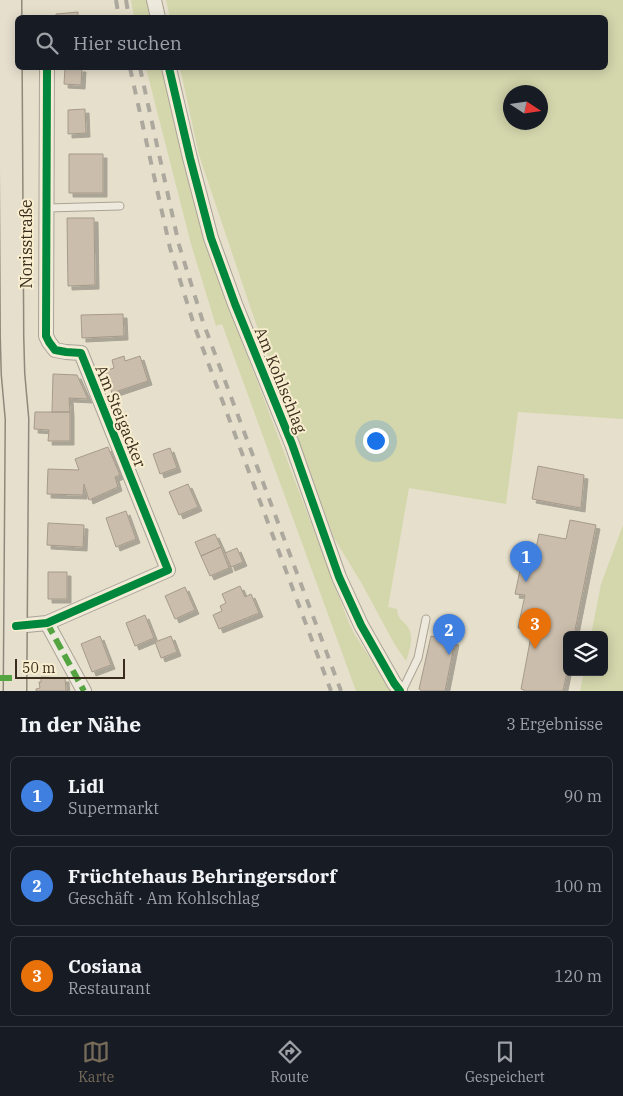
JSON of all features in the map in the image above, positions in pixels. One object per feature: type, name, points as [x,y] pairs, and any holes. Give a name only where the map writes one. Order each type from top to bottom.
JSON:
[{"type":"main road","name":"Norisstraße","points":[[10,0],[12,346],[17,420],[14,691]]},
{"type":"main road","points":[[24,0],[24,15]]},
{"type":"main road","name":"Norisstraße","points":[[17,420],[27,337],[24,70]]},
{"type":"street","points":[[154,0],[157,15]]},
{"type":"street","name":"Am Steigacker","points":[[16,626],[47,623],[168,570],[81,353],[55,350],[46,336],[47,70]]},
{"type":"street","name":"Am Kohlschlag","points":[[169,70],[211,238],[235,304],[292,444],[339,577],[361,625],[394,683],[401,691]]},
{"type":"street","points":[[47,623],[84,691]]},
{"type":"lane","points":[[47,208],[120,206]]},
{"type":"lane","points":[[401,691],[418,658],[426,619]]},
{"type":"green space","points":[[131,0],[150,0],[154,15],[134,15]]},
{"type":"green space","points":[[166,0],[623,0],[623,419],[518,412],[506,504],[409,488],[388,607],[397,609],[400,619],[407,626],[410,633],[410,645],[406,661],[334,538],[253,315],[199,155],[180,70],[608,70],[608,15],[169,15]]},
{"type":"green space","points":[[147,70],[164,70],[183,161],[205,244],[349,623],[392,691],[356,691],[222,324],[216,326],[191,244]]},
{"type":"green space","points":[[623,525],[623,691],[580,691],[583,676],[608,676],[608,631],[592,631],[601,584]]},
{"type":"building","points":[[78,12],[78,15],[56,14]]},
{"type":"building","points":[[65,70],[82,70],[81,85],[64,84]]},
{"type":"building","points":[[85,109],[86,133],[68,134],[68,110]]},
{"type":"building","points":[[69,154],[103,154],[103,193],[69,193]]},
{"type":"building","points":[[67,218],[94,218],[95,285],[68,286]]},
{"type":"building","points":[[123,314],[124,336],[82,338],[81,315]]},
{"type":"building","points":[[124,356],[125,361],[140,356],[148,381],[112,393],[105,371],[114,368],[112,360]]},
{"type":"building","points":[[53,374],[77,375],[88,399],[69,398],[70,412],[52,412]]},
{"type":"building","points":[[35,412],[70,412],[70,441],[48,441],[49,430],[34,429]]},
{"type":"building","points":[[108,447],[120,475],[115,477],[118,487],[89,500],[84,484],[83,495],[47,494],[48,469],[79,470],[75,459]]},
{"type":"building","points":[[170,448],[177,468],[160,474],[153,454]]},
{"type":"building","points":[[538,466],[584,475],[581,508],[532,499]]},
{"type":"building","points":[[188,484],[198,507],[179,515],[169,492]]},
{"type":"building","points":[[126,511],[136,539],[116,547],[106,518]]},
{"type":"building","points":[[570,520],[596,525],[575,631],[563,631],[563,676],[566,676],[563,691],[524,691],[521,689],[532,631],[518,628],[525,595],[515,594],[523,556],[534,558],[539,534],[566,539]]},
{"type":"building","points":[[48,523],[84,525],[83,547],[47,545]]},
{"type":"building","points":[[215,534],[221,547],[201,556],[195,542]]},
{"type":"building","points":[[221,547],[229,568],[210,576],[201,556]]},
{"type":"building","points":[[237,548],[243,562],[231,567],[225,553]]},
{"type":"building","points":[[48,572],[67,572],[67,599],[48,599]]},
{"type":"building","points":[[240,586],[245,597],[251,594],[259,613],[219,629],[213,615],[222,611],[220,606],[226,603],[222,594]]},
{"type":"building","points":[[185,587],[195,610],[175,619],[165,596]]},
{"type":"building","points":[[145,615],[154,638],[135,646],[126,623]]},
{"type":"building","points":[[100,636],[111,665],[92,672],[81,644]]},
{"type":"building","points":[[171,636],[177,652],[161,658],[155,642]]},
{"type":"building","points":[[431,636],[455,641],[445,691],[422,691],[419,689]]},
{"type":"building","points":[[41,677],[65,678],[66,691],[36,691],[36,689],[40,688],[39,682],[41,682]]},
{"type":"railway","points":[[116,0],[118,15]]},
{"type":"railway","points":[[126,0],[128,15]]},
{"type":"railway","points":[[130,70],[170,248],[194,325],[331,691]]},
{"type":"railway","points":[[140,70],[179,245],[203,322],[341,691]]},
{"type":"marked path","points":[[47,623],[84,691]]},
{"type":"marked path","points":[[0,678],[15,678]]},
{"type":"cycle path","points":[[16,626],[47,623],[168,570],[81,353],[55,350],[46,336],[47,70]]},
{"type":"cycle path","points":[[169,70],[211,238],[235,304],[292,444],[339,577],[361,625],[400,691]]},
{"type":"place","name":"Lidl","points":[[526,582]]},
{"type":"place","name":"Cosiana","points":[[535,649]]},
{"type":"place","name":"Früchtehaus Behringersdorf","points":[[449,655]]}]
